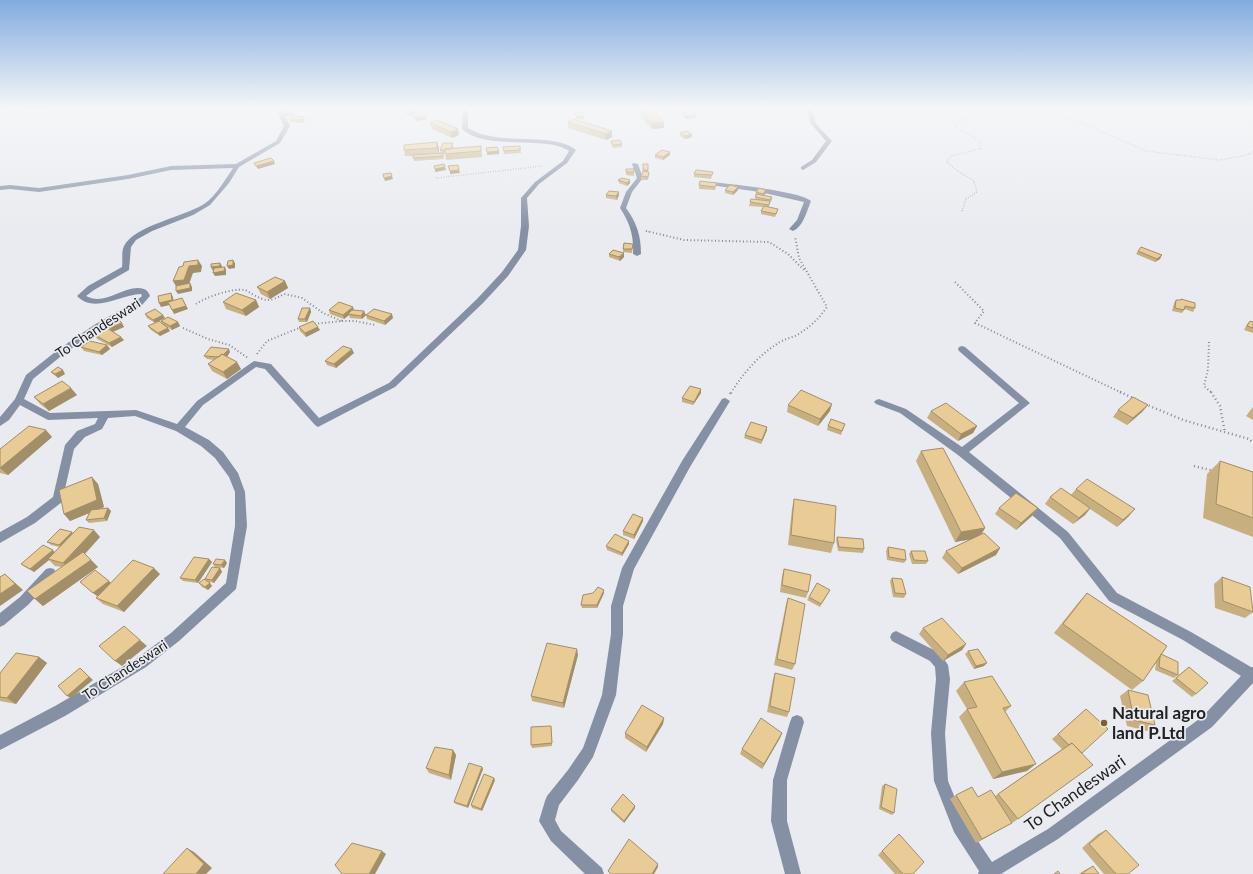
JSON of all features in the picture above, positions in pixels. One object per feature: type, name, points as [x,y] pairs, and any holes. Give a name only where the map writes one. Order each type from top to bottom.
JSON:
[{"type":"street","name":"To Chandeswari","points":[[0,742],[60,711],[141,663],[175,637],[232,585],[241,526],[240,492],[234,476],[219,455],[205,443],[179,428],[136,414],[48,417],[18,400],[29,377],[56,355],[97,327],[139,303],[146,296],[144,292],[130,292],[102,302],[88,301],[80,296],[86,289],[119,274],[126,268],[127,247],[133,238],[149,229],[191,214],[208,204],[227,182],[237,166],[266,149]]},
{"type":"street","points":[[179,428],[200,403],[254,364],[268,366],[318,423],[392,385],[480,301],[505,274],[522,250],[525,226],[524,198],[537,183],[565,162],[573,150],[570,149]]},
{"type":"street","points":[[803,168],[814,161],[823,149]]},
{"type":"street","points":[[635,164],[640,178],[633,184],[624,202],[623,208],[630,218],[638,240],[637,254]]},
{"type":"street","points":[[0,188],[10,187],[40,190],[128,177],[171,168],[237,166]]},
{"type":"street","points":[[712,184],[760,190],[802,198],[808,201],[800,220],[793,229]]},
{"type":"street","points":[[962,349],[1025,403],[962,452]]},
{"type":"street","points":[[0,422],[6,418],[18,400]]},
{"type":"street","points":[[596,874],[556,836],[547,821],[552,801],[574,775],[588,752],[609,695],[617,634],[617,606],[628,568],[686,464],[725,401]]},
{"type":"street","points":[[879,402],[903,411],[962,452],[1064,535],[1113,597],[1187,636],[1252,674]]},
{"type":"street","points":[[0,538],[31,520],[58,499],[69,448],[81,434],[99,426],[104,414]]},
{"type":"street","points":[[0,621],[24,601],[50,573]]},
{"type":"street","points":[[896,637],[935,657],[941,665],[943,679],[938,733],[941,781],[959,827],[988,872]]},
{"type":"street","name":"To Chandeswari","points":[[988,872],[1053,834],[1207,722],[1252,674]]},
{"type":"street","points":[[793,874],[779,821],[780,780],[797,722]]},
{"type":"path","points":[[962,211],[966,199],[977,192],[974,181],[956,170],[947,162],[951,156],[980,149]]},
{"type":"path","points":[[1141,149],[1146,151],[1219,160],[1243,156],[1253,152]]},
{"type":"path","points":[[436,178],[504,172],[565,162]]},
{"type":"path","points":[[634,227],[684,240],[769,242],[788,254],[807,272]]},
{"type":"path","points":[[725,401],[735,385],[762,355],[782,340],[797,335],[820,318],[827,307],[799,258],[793,229]]},
{"type":"path","points":[[954,282],[984,311],[975,323],[1135,399]]},
{"type":"path","points":[[196,304],[205,298],[237,290],[245,290],[265,301],[273,300],[284,294],[302,298],[323,313],[342,321]]},
{"type":"path","points":[[183,328],[208,339],[229,345],[247,357],[254,364],[258,352],[267,341],[300,327],[342,321],[355,321],[375,325]]},
{"type":"path","points":[[1209,342],[1208,369],[1204,386],[1214,393],[1221,406],[1226,433]]},
{"type":"path","points":[[1142,402],[1182,420],[1249,440],[1253,443]]},
{"type":"path","points":[[1194,466],[1222,473]]},
{"type":"building","points":[[404,149],[424,149],[404,150]]},
{"type":"building","points":[[445,149],[481,149],[481,151],[445,154]]},
{"type":"building","points":[[486,149],[498,149],[499,151],[487,152]]},
{"type":"building","points":[[503,149],[520,149],[520,150],[504,151]]},
{"type":"building","points":[[662,150],[670,152],[663,157],[655,155]]},
{"type":"building","points":[[443,153],[443,156],[413,158],[413,155]]},
{"type":"building","points":[[271,158],[274,161],[256,166],[254,163]]},
{"type":"building","points":[[444,164],[445,167],[435,169],[434,166]]},
{"type":"building","points":[[643,164],[648,164],[648,170],[643,170]]},
{"type":"building","points":[[458,165],[459,170],[450,171],[448,166]]},
{"type":"building","points":[[626,169],[634,169],[634,172],[626,172]]},
{"type":"building","points":[[696,170],[713,172],[712,175],[694,174]]},
{"type":"building","points":[[643,171],[649,172],[648,177],[641,176]]},
{"type":"building","points":[[391,173],[392,176],[384,178],[383,174]]},
{"type":"building","points":[[622,178],[630,180],[627,183],[618,180]]},
{"type":"building","points":[[700,181],[717,183],[715,187],[699,185]]},
{"type":"building","points":[[730,185],[738,187],[733,192],[725,190]]},
{"type":"building","points":[[759,188],[766,190],[763,194],[756,192]]},
{"type":"building","points":[[609,191],[619,192],[616,196],[606,195]]},
{"type":"building","points":[[757,194],[772,197],[770,200],[755,197]]},
{"type":"building","points":[[751,199],[770,201],[769,205],[750,202]]},
{"type":"building","points":[[764,206],[778,209],[776,214],[761,211]]},
{"type":"building","points":[[624,243],[633,244],[632,249],[623,249]]},
{"type":"building","points":[[1141,247],[1162,255],[1157,259],[1138,251]]},
{"type":"building","points":[[613,250],[624,253],[619,257],[609,254]]},
{"type":"building","points":[[198,260],[198,265],[189,266],[184,280],[173,281],[179,267],[183,266],[184,262]]},
{"type":"building","points":[[233,260],[233,265],[227,266],[228,261]]},
{"type":"building","points":[[220,263],[220,266],[211,267],[211,264]]},
{"type":"building","points":[[225,267],[224,271],[213,273],[214,268]]},
{"type":"building","points":[[275,277],[285,281],[267,292],[257,287]]},
{"type":"building","points":[[190,283],[190,288],[176,291],[176,286]]},
{"type":"building","points":[[171,293],[172,300],[159,303],[158,296]]},
{"type":"building","points":[[236,293],[256,300],[242,310],[223,302]]},
{"type":"building","points":[[182,298],[186,306],[172,310],[168,302]]},
{"type":"building","points":[[1181,299],[1195,303],[1195,308],[1185,306],[1184,310],[1175,308],[1176,300]]},
{"type":"building","points":[[339,302],[353,307],[343,315],[329,310]]},
{"type":"building","points":[[302,308],[310,308],[305,319],[298,319]]},
{"type":"building","points":[[155,309],[163,315],[153,320],[145,314]]},
{"type":"building","points":[[374,309],[392,314],[384,321],[366,315]]},
{"type":"building","points":[[352,310],[364,311],[361,316],[348,314]]},
{"type":"building","points":[[116,317],[122,323],[110,328],[104,321]]},
{"type":"building","points":[[168,317],[178,322],[170,326],[161,321]]},
{"type":"building","points":[[159,321],[168,328],[158,333],[148,326]]},
{"type":"building","points":[[313,321],[318,327],[305,333],[299,327]]},
{"type":"building","points":[[1250,321],[1253,322],[1253,328],[1247,326]]},
{"type":"building","points":[[107,328],[121,337],[109,343],[95,335]]},
{"type":"building","points":[[90,341],[107,345],[99,352],[81,347]]},
{"type":"building","points":[[343,346],[352,349],[334,364],[325,361]]},
{"type":"building","points":[[211,347],[229,349],[219,357],[204,356]]},
{"type":"building","points":[[222,354],[237,362],[223,372],[208,364]]},
{"type":"building","points":[[58,367],[63,370],[55,374],[51,372]]},
{"type":"building","points":[[62,381],[71,388],[43,404],[34,397]]},
{"type":"building","points":[[690,386],[701,389],[694,402],[682,398]]},
{"type":"building","points":[[801,390],[832,404],[820,419],[788,405]]},
{"type":"building","points":[[1133,397],[1148,405],[1133,418],[1118,410]]},
{"type":"building","points":[[946,403],[977,426],[961,434],[931,411]]},
{"type":"building","points":[[831,419],[845,424],[842,431],[828,426]]},
{"type":"building","points":[[751,422],[767,427],[762,440],[745,435]]},
{"type":"building","points":[[29,426],[46,430],[0,468],[0,449]]},
{"type":"building","points":[[943,448],[985,528],[961,532],[921,451]]},
{"type":"building","points":[[1220,461],[1253,472],[1253,518],[1216,504]]},
{"type":"building","points":[[92,477],[97,500],[64,514],[59,490]]},
{"type":"building","points":[[1087,479],[1135,509],[1123,520],[1076,489]]},
{"type":"building","points":[[1061,488],[1090,508],[1079,518],[1050,497]]},
{"type":"building","points":[[1016,493],[1038,508],[1021,523],[999,508]]},
{"type":"building","points":[[794,499],[836,506],[834,543],[791,535]]},
{"type":"building","points":[[108,508],[104,518],[86,520],[91,510]]},
{"type":"building","points":[[633,514],[643,518],[634,535],[623,531]]},
{"type":"building","points":[[79,527],[94,530],[63,563],[48,559]]},
{"type":"building","points":[[60,529],[72,532],[59,545],[47,542]]},
{"type":"building","points":[[984,533],[1000,548],[962,568],[946,551]]},
{"type":"building","points":[[615,534],[629,541],[622,553],[606,546]]},
{"type":"building","points":[[837,537],[863,539],[864,549],[839,547]]},
{"type":"building","points":[[43,545],[53,550],[30,569],[21,564]]},
{"type":"building","points":[[888,547],[905,550],[906,560],[889,557]]},
{"type":"building","points":[[911,551],[925,551],[928,561],[914,560]]},
{"type":"building","points":[[83,552],[91,560],[35,599],[27,591]]},
{"type":"building","points":[[194,557],[209,559],[195,580],[180,578]]},
{"type":"building","points":[[216,559],[225,560],[221,565],[213,564]]},
{"type":"building","points":[[133,560],[154,568],[117,606],[96,598]]},
{"type":"building","points":[[212,567],[220,568],[212,580],[205,579]]},
{"type":"building","points":[[784,569],[811,575],[808,592],[782,585]]},
{"type":"building","points":[[95,570],[109,581],[93,593],[80,582]]},
{"type":"building","points":[[5,574],[15,584],[0,594],[0,577]]},
{"type":"building","points":[[1222,577],[1250,587],[1253,612],[1223,601]]},
{"type":"building","points":[[892,578],[902,579],[906,594],[895,593]]},
{"type":"building","points":[[204,579],[210,583],[205,587],[199,583]]},
{"type":"building","points":[[817,583],[830,590],[821,604],[809,597]]},
{"type":"building","points":[[598,587],[604,590],[597,605],[581,605],[583,595],[593,593]]},
{"type":"building","points":[[1087,593],[1167,646],[1143,681],[1063,624]]},
{"type":"building","points":[[788,598],[805,604],[795,664],[777,659]]},
{"type":"building","points":[[942,618],[966,644],[948,655],[923,628]]},
{"type":"building","points":[[124,626],[140,640],[115,661],[99,646]]},
{"type":"building","points":[[547,643],[577,649],[563,703],[531,696]]},
{"type":"building","points":[[978,649],[987,663],[976,666],[968,651]]},
{"type":"building","points":[[16,653],[39,657],[7,698],[0,697],[0,673]]},
{"type":"building","points":[[1161,654],[1178,662],[1178,675],[1159,667]]},
{"type":"building","points":[[1189,667],[1208,683],[1196,694],[1176,678]]},
{"type":"building","points":[[80,668],[89,677],[67,696],[58,686]]},
{"type":"building","points":[[775,673],[795,678],[789,712],[770,706]]},
{"type":"building","points":[[992,676],[1011,706],[1003,708],[1036,764],[1002,772],[967,709],[977,707],[964,682]]},
{"type":"building","points":[[1128,690],[1148,695],[1155,725],[1134,720]]},
{"type":"building","points":[[642,705],[664,718],[647,747],[625,733]]},
{"type":"building","points":[[1086,709],[1108,729],[1082,753],[1072,743],[1069,745],[1058,734]]},
{"type":"building","points":[[761,718],[782,733],[764,764],[742,749]]},
{"type":"building","points":[[551,726],[552,743],[531,745],[531,727]]},
{"type":"building","points":[[1072,743],[1093,765],[1018,819],[998,794]]},
{"type":"building","points":[[435,747],[453,750],[449,775],[426,768]]},
{"type":"building","points":[[469,763],[482,767],[467,806],[454,802]]},
{"type":"building","points":[[484,774],[494,778],[481,809],[471,805]]},
{"type":"building","points":[[885,784],[897,789],[894,813],[881,807]]},
{"type":"building","points":[[972,787],[978,797],[991,790],[1012,823],[982,839],[956,795]]},
{"type":"building","points":[[623,794],[635,806],[624,821],[611,809]]},
{"type":"building","points":[[1106,830],[1139,865],[1128,874],[1116,874],[1089,844]]},
{"type":"building","points":[[899,834],[924,862],[913,874],[903,874],[882,851]]},
{"type":"building","points":[[629,839],[658,864],[652,874],[611,874],[608,871]]},
{"type":"building","points":[[352,843],[382,851],[369,874],[342,874],[335,865]]},
{"type":"building","points":[[187,848],[204,864],[196,874],[163,874]]},
{"type":"building","points":[[1093,866],[1099,874],[1081,874]]},
{"type":"place","name":"Natural agro land P.Ltd","points":[[1104,723]]}]
